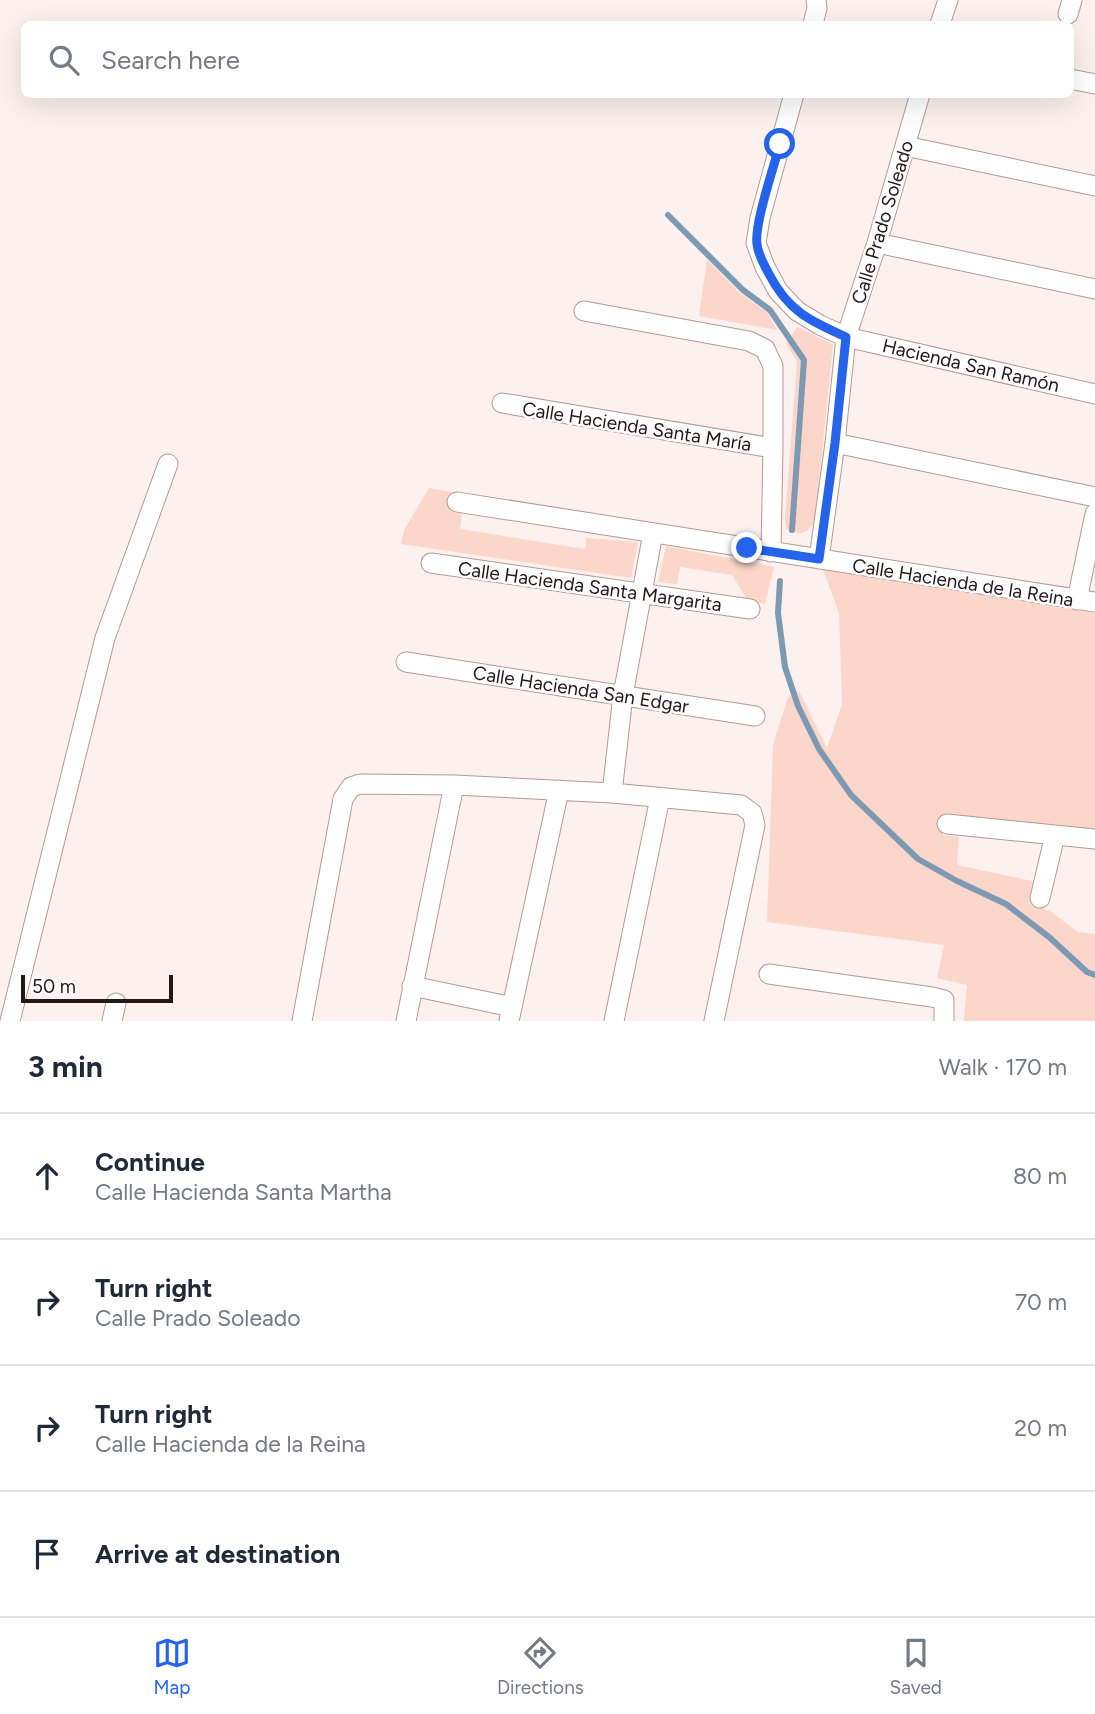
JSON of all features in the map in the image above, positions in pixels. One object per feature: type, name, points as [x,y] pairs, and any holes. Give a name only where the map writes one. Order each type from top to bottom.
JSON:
[{"type":"street","points":[[814,21],[817,0]]},
{"type":"street","points":[[941,21],[948,0]]},
{"type":"street","points":[[1074,80],[1095,84]]},
{"type":"street","name":"Hacienda San Ramón","points":[[793,98],[760,218],[756,243],[778,292],[797,312],[846,337],[1095,394]]},
{"type":"street","name":"Calle Prado Soleado","points":[[819,559],[846,337],[877,243],[919,98]]},
{"type":"street","points":[[905,146],[1095,186]]},
{"type":"street","points":[[877,243],[1095,289]]},
{"type":"street","points":[[584,311],[749,341],[765,349],[773,366],[771,552]]},
{"type":"street","name":"Calle Hacienda Santa María","points":[[502,403],[773,449]]},
{"type":"street","points":[[835,443],[1095,498]]},
{"type":"street","points":[[10,1021],[106,638],[168,464]]},
{"type":"street","name":"Calle Hacienda de la Reina","points":[[457,502],[1086,601]]},
{"type":"street","points":[[1086,601],[1095,514]]},
{"type":"street","points":[[612,793],[623,695],[653,533]]},
{"type":"street","name":"Calle Hacienda Santa Margarita","points":[[431,563],[750,610]]},
{"type":"street","name":"Calle Hacienda San Edgar","points":[[406,662],[755,716]]},
{"type":"street","points":[[302,1021],[343,799],[351,787],[360,784],[559,790],[741,805],[751,813],[755,825],[714,1021]]},
{"type":"street","points":[[406,1021],[454,785]]},
{"type":"street","points":[[412,986],[510,1014],[559,790]]},
{"type":"street","points":[[614,1021],[660,798]]},
{"type":"street","points":[[947,824],[1095,839]]},
{"type":"street","points":[[1040,898],[1055,835]]},
{"type":"street","points":[[769,974],[944,1000],[944,1021]]},
{"type":"shaded area","points":[[707,260],[741,294],[767,312],[777,330],[699,316]]},
{"type":"shaded area","points":[[797,327],[833,344],[815,523],[805,532],[795,533],[786,529],[785,518],[797,362],[786,343]]},
{"type":"shaded area","points":[[429,488],[452,492],[449,511],[462,513],[460,529],[585,549],[586,538],[638,542],[631,578],[401,544],[404,530]]},
{"type":"shaded area","points":[[666,546],[774,567],[765,604],[747,600],[732,575],[680,567],[677,584],[658,582]]},
{"type":"shaded area","points":[[819,559],[1095,603],[1095,834],[941,815],[943,835],[959,837],[957,865],[1032,881],[1029,904],[1050,911],[1078,932],[1095,934],[1095,1021],[964,1021],[967,985],[937,978],[944,945],[767,922],[773,745],[788,697],[799,691],[827,748],[842,704],[839,613]]},
{"type":"waterway","points":[[668,215],[743,290],[770,310],[804,360],[792,530]]},
{"type":"waterway","points":[[780,581],[778,613],[785,667],[798,706],[819,749],[851,795],[918,859],[1006,904],[1049,937],[1087,972],[1095,975]]},
{"type":"route","points":[[747,548],[819,559],[846,337],[797,312],[778,292],[756,243],[780,144]]}]
